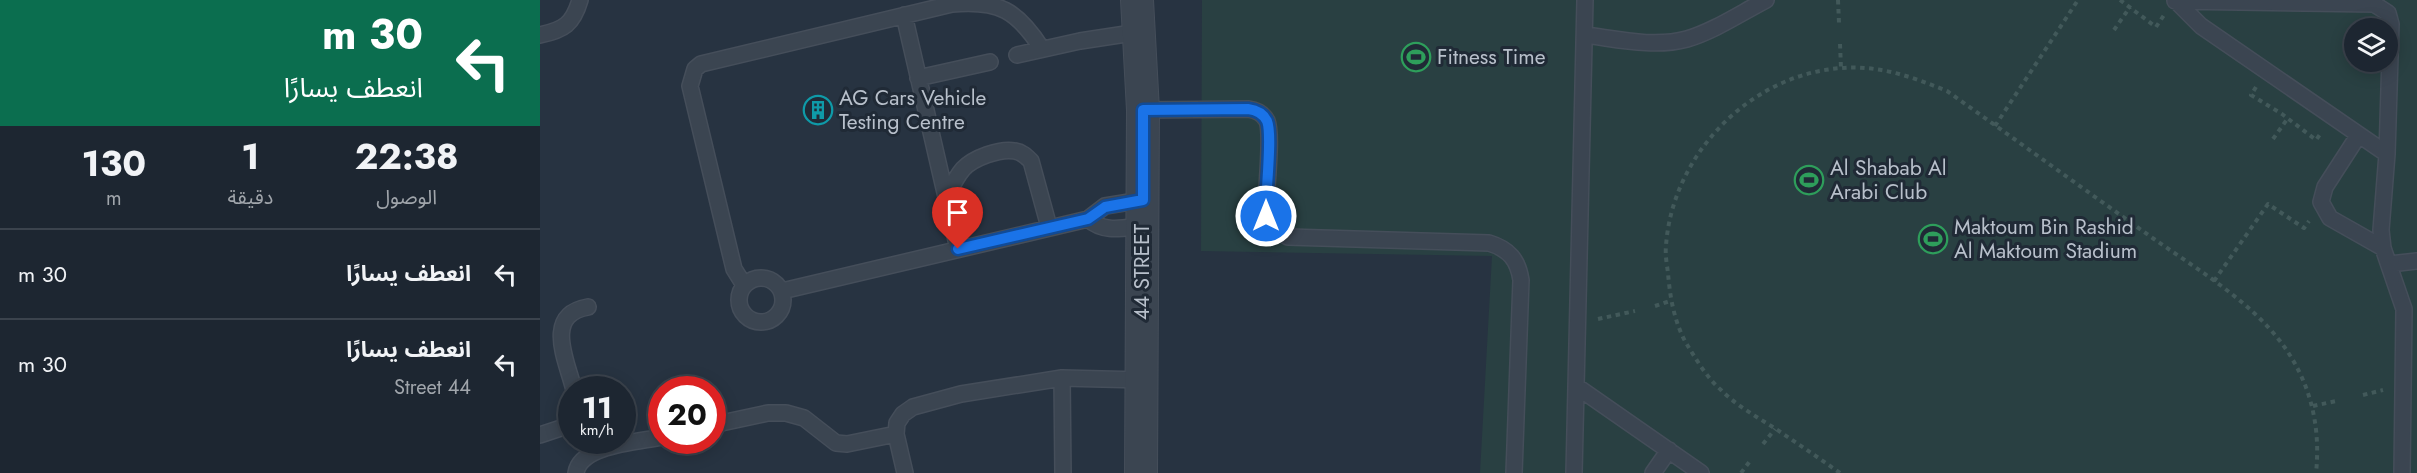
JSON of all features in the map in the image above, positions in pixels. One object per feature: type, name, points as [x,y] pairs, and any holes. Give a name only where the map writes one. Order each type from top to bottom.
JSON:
[{"type":"street","name":"44 STREET","points":[[1137,0],[1143,110],[1141,473]]},
{"type":"lane","points":[[540,35],[565,27],[576,15],[580,0]]},
{"type":"lane","points":[[1575,473],[1585,0]]},
{"type":"lane","points":[[1585,35],[1644,42],[1664,43],[1684,40],[1700,35],[1766,0]]},
{"type":"lane","points":[[2175,0],[2201,26],[2387,154]]},
{"type":"lane","points":[[2175,0],[2373,4],[2384,9],[2391,24],[2387,154],[2381,230],[2383,248],[2404,309],[2407,470]]},
{"type":"lane","points":[[744,285],[734,268],[690,86],[695,69],[701,64],[952,4],[979,2],[1005,10],[1027,27],[1042,50]]},
{"type":"lane","points":[[904,15],[958,249]]},
{"type":"lane","points":[[1017,55],[1080,41],[1139,32]]},
{"type":"lane","points":[[918,78],[990,62]]},
{"type":"lane","points":[[1143,110],[1248,109],[1256,110],[1263,115],[1268,130],[1266,216],[1270,225],[1278,233],[1288,237],[1479,242],[1500,246],[1515,260],[1521,280],[1514,473]]},
{"type":"lane","points":[[2358,136],[2325,187],[2321,202],[2330,218],[2383,248]]},
{"type":"lane","points":[[946,198],[963,170],[971,162],[1014,151],[1023,154],[1031,161],[1049,227]]},
{"type":"lane","points":[[782,291],[1088,219],[1105,207],[1142,213]]},
{"type":"lane","points":[[1088,219],[1105,229],[1142,213]]},
{"type":"lane","points":[[2390,264],[2417,261]]},
{"type":"lane","points":[[752,279],[769,279],[782,291],[782,309],[770,321],[753,321],[745,316],[741,309],[740,292],[744,285],[752,279]]},
{"type":"lane","points":[[570,376],[561,340],[561,326],[568,315],[588,307]]},
{"type":"lane","points":[[904,473],[896,434],[897,423],[903,414],[913,407],[961,394],[1062,378],[1143,380]]},
{"type":"lane","points":[[1062,378],[1063,473]]},
{"type":"lane","points":[[1576,386],[1701,473]]},
{"type":"lane","points":[[726,423],[768,413],[786,413],[804,418],[836,443],[847,444],[896,434]]},
{"type":"lane","points":[[540,435],[558,430]]},
{"type":"lane","points":[[576,473],[583,458],[595,451],[648,439]]},
{"type":"lane","points":[[1653,473],[1669,450]]},
{"type":"path","points":[[1838,0],[1839,23]]},
{"type":"path","points":[[1995,126],[2078,0]]},
{"type":"path","points":[[2120,0],[2144,18]]},
{"type":"path","points":[[2114,30],[2130,7]]},
{"type":"path","points":[[1840,44],[1841,68]]},
{"type":"path","points":[[1840,473],[1747,411],[1720,390],[1685,340],[1670,301],[1666,247],[1674,201],[1692,161],[1720,125],[1772,87],[1798,76],[1841,68],[1878,69],[1912,77],[1947,91],[2214,281],[2260,318],[2281,342],[2301,375],[2313,406],[2319,446],[2316,473]]},
{"type":"path","points":[[2262,103],[2288,118],[2304,131]]},
{"type":"path","points":[[2274,139],[2288,118]]},
{"type":"path","points":[[2214,281],[2268,204],[2304,228],[2321,202]]},
{"type":"path","points":[[1655,306],[1670,301]]},
{"type":"path","points":[[1578,324],[1635,311]]},
{"type":"path","points":[[2313,406],[2336,401]]},
{"type":"path","points":[[1763,444],[1775,429]]},
{"type":"path","points":[[1741,473],[1750,461]]},
{"type":"green space","name":"Al Shabab Al Arabi Club","points":[[1202,0],[2417,0],[2417,473],[1480,473],[1492,256],[1201,251]]},
{"type":"place","name":"Fitness Time","points":[[1416,57]]},
{"type":"place","name":"AG Cars Vehicle Testing Centre","points":[[818,110]]},
{"type":"place","name":"Al Shabab Al Arabi Club","points":[[1809,180]]},
{"type":"place","name":"Maktoum Bin Rashid Al Maktoum Stadium","points":[[1933,239]]},
{"type":"route","points":[[958,249],[1078,219],[1088,219],[1105,207],[1143,200],[1143,110],[1248,109],[1256,110],[1263,115],[1268,130],[1266,216]]}]
